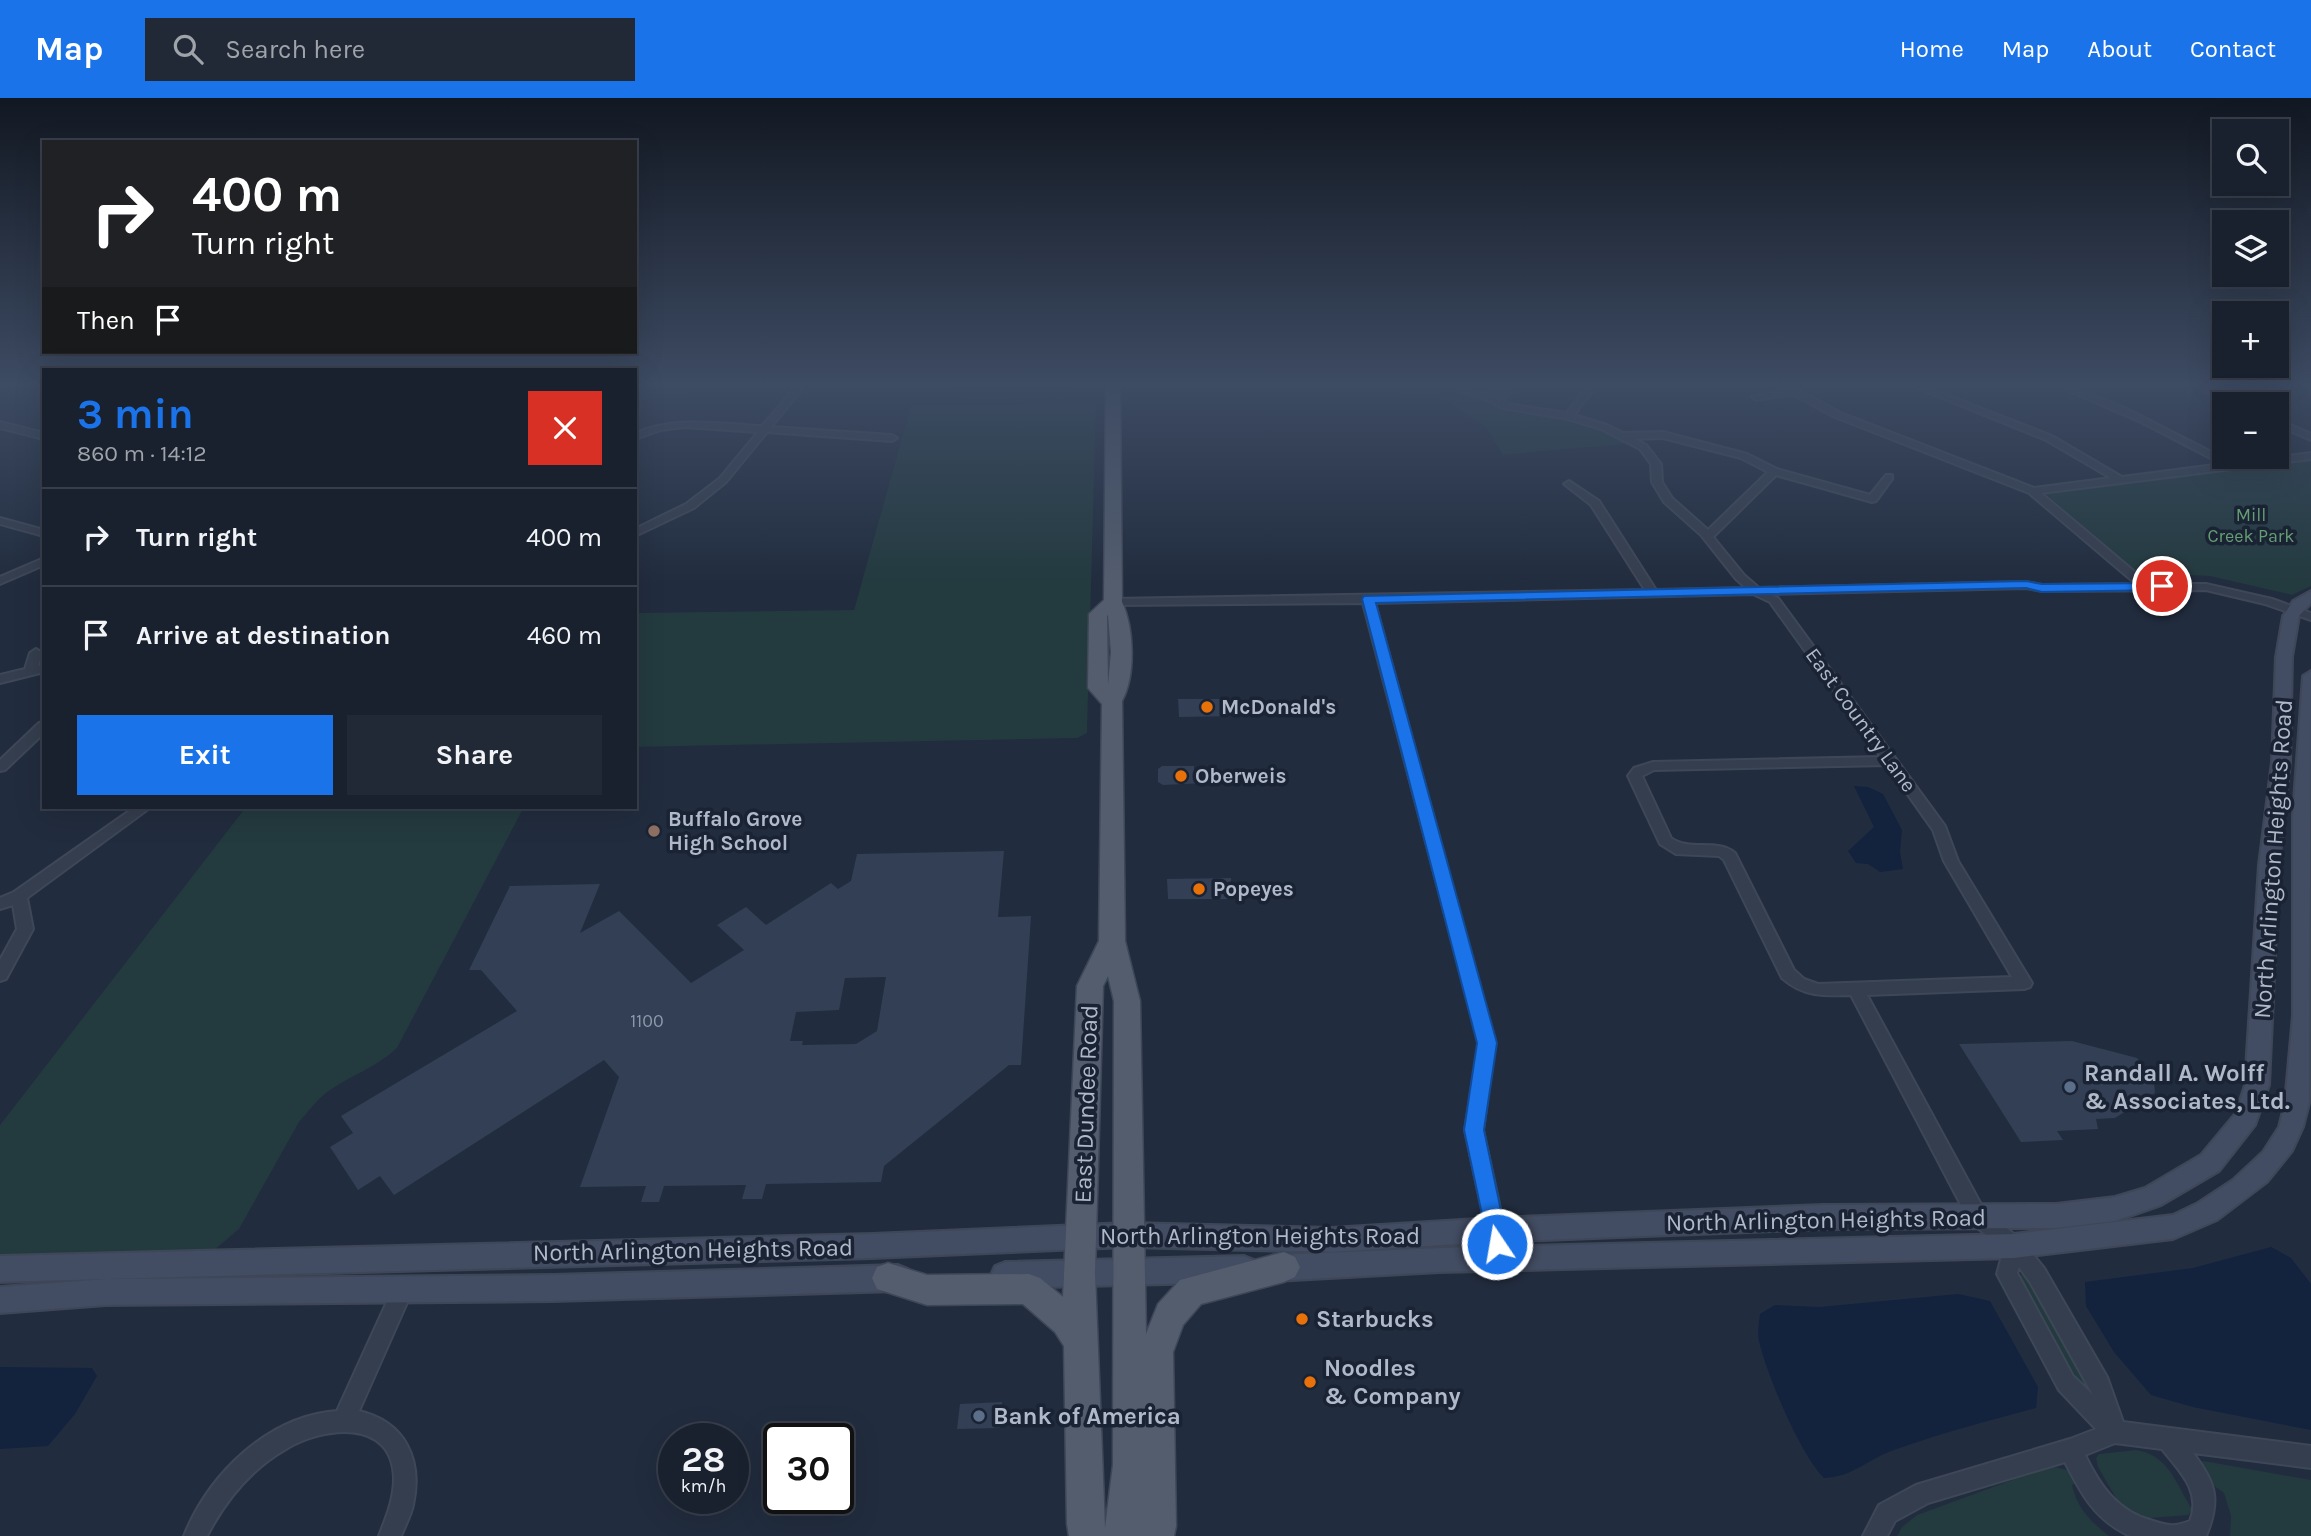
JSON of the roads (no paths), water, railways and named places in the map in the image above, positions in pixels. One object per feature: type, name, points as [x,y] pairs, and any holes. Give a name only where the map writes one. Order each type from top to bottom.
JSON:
[{"type":"main road","name":"East Dundee Road","points":[[1112,450],[1113,595],[1119,613],[1119,692],[1112,701],[1112,941],[1127,1001],[1129,1273]]},
{"type":"main road","name":"North Arlington Heights Road","points":[[0,1269],[872,1246],[1129,1235],[1331,1240],[1494,1230],[1823,1217],[2056,1216],[2115,1209],[2152,1197],[2210,1163],[2246,1118],[2259,1077],[2269,865],[2281,762],[2284,657],[2304,605]]},
{"type":"main road","name":"North Arlington Heights Road","points":[[0,1300],[106,1293],[553,1288],[2014,1246],[2173,1227],[2192,1222],[2231,1198],[2269,1166],[2290,1130],[2299,1099],[2302,806],[2311,676]]},
{"type":"main road","name":"East Dundee Road","points":[[1088,1536],[1085,1524],[1083,1346],[1079,1273],[1090,986],[1112,941]]},
{"type":"main road","points":[[1155,1536],[1158,1526],[1156,1352],[1170,1315],[1191,1291],[1284,1268]]},
{"type":"main road","points":[[1122,1536],[1131,1465],[1129,1273]]},
{"type":"main road","points":[[888,1278],[927,1290],[1029,1289],[1067,1321],[1083,1346]]},
{"type":"street","points":[[637,532],[665,520],[711,490],[723,480],[747,450]]},
{"type":"street","name":"East Country Lane","points":[[1645,450],[1656,464],[1657,482],[1668,500],[1708,536],[1740,576],[1757,592],[1774,600],[1891,761],[1940,830],[1951,861],[2024,983],[1856,990]]},
{"type":"street","points":[[1721,450],[1744,456],[1774,471],[1872,499],[1889,477]]},
{"type":"street","points":[[1928,450],[2033,491],[2141,583]]},
{"type":"street","points":[[2070,450],[2119,479]]},
{"type":"street","points":[[2289,458],[2311,456]]},
{"type":"street","points":[[2033,491],[2212,467]]},
{"type":"street","points":[[1708,536],[1774,471]]},
{"type":"street","points":[[1569,484],[1595,503],[1653,594]]},
{"type":"street","points":[[0,521],[42,532]]},
{"type":"street","points":[[0,582],[42,562]]},
{"type":"street","points":[[1113,595],[1182,600],[1368,599],[2026,585],[2042,588],[2141,583],[2223,589],[2304,605],[2311,617]]},
{"type":"street","points":[[1368,599],[1487,1043],[1474,1130],[1501,1259]]},
{"type":"street","points":[[30,671],[36,653]]},
{"type":"street","points":[[0,679],[42,668]]},
{"type":"street","points":[[0,767],[42,728]]},
{"type":"street","points":[[1891,761],[1653,766],[1639,771],[1635,776],[1665,842],[1676,849],[1723,851],[1730,857],[1788,974],[1798,983],[1818,990],[1856,990],[1977,1216],[2014,1246],[2037,1275],[2100,1384],[2115,1432]]},
{"type":"street","points":[[0,904],[19,896],[141,809]]},
{"type":"street","points":[[0,975],[25,929],[19,896]]},
{"type":"street","points":[[2014,1246],[2007,1274],[2066,1383],[2115,1432]]},
{"type":"street","points":[[343,1422],[403,1289]]},
{"type":"street","points":[[195,1536],[205,1514],[229,1481],[260,1453],[294,1433],[327,1422],[359,1421],[384,1431],[401,1451],[407,1479],[401,1513],[390,1536]]},
{"type":"street","points":[[1874,1536],[1887,1513],[1924,1493],[2070,1450],[2115,1432],[2311,1457]]},
{"type":"street","points":[[2169,1440],[2204,1489],[2206,1512],[2198,1529],[2181,1536]]},
{"type":"street","points":[[2070,1450],[2098,1499],[2123,1521],[2152,1534],[2169,1536]]},
{"type":"water","points":[[1854,786],[1868,787],[1883,794],[1902,830],[1900,852],[1903,869],[1880,872],[1868,864],[1856,863],[1848,851],[1874,827]]},
{"type":"water","points":[[2271,1247],[2291,1258],[2311,1284],[2311,1430],[2193,1407],[2151,1395],[2114,1352],[2086,1306],[2085,1282],[2193,1268]]},
{"type":"water","points":[[1958,1294],[1990,1301],[2038,1387],[2036,1408],[1912,1444],[1852,1471],[1824,1478],[1795,1433],[1769,1373],[1759,1341],[1760,1314],[1775,1305],[1820,1307]]},
{"type":"water","points":[[0,1367],[92,1368],[97,1376],[75,1414],[48,1446],[0,1449]]},
{"type":"place","name":"McDonald's","points":[[1207,707]]},
{"type":"place","name":"Oberweis","points":[[1181,776]]},
{"type":"place","name":"Buffalo Grove High School","points":[[654,831]]},
{"type":"place","name":"Popeyes","points":[[1199,889]]},
{"type":"place","name":"Randall A. Wolff & Associates, Ltd.","points":[[2070,1087]]},
{"type":"place","name":"Starbucks","points":[[1302,1319]]},
{"type":"place","name":"Noodles & Company","points":[[1310,1382]]},
{"type":"place","name":"Bank of America","points":[[979,1416]]},
{"type":"park label","name":"Mill Creek Park","points":[[2251,525]]}]
